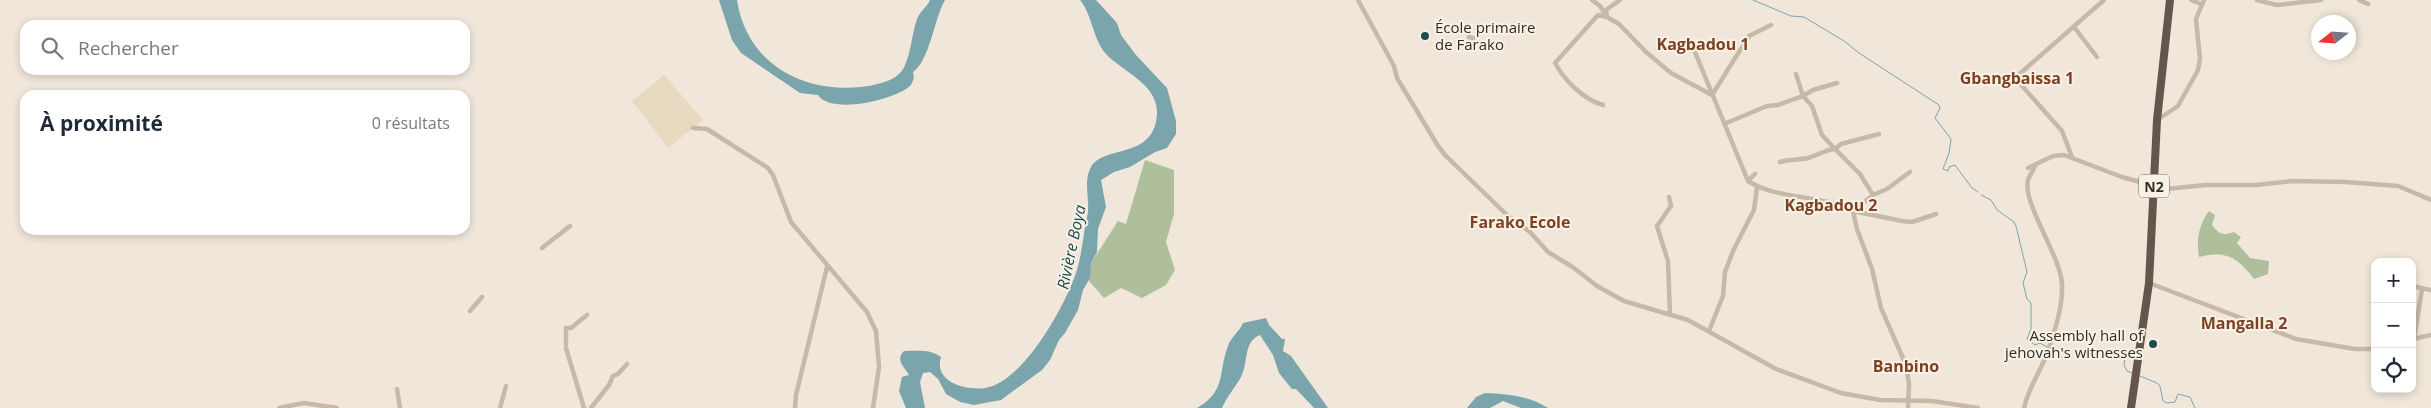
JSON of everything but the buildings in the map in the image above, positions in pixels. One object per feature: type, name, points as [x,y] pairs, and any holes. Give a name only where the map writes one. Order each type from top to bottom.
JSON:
[{"type":"highway","name":"N2","points":[[2131,408],[2136,383],[2148,283],[2157,120],[2170,0]]},
{"type":"street","points":[[1358,0],[1394,66],[1397,78],[1404,91],[1438,146],[1510,220],[1530,232],[1548,252],[1574,268],[1597,286],[1624,301],[1670,314],[1709,330],[1776,369],[1806,382],[1841,393],[1880,400],[1908,400],[1978,408]]},
{"type":"street","points":[[1592,0],[1600,6],[1607,16],[1620,24],[1646,52],[1671,73],[1711,92]]},
{"type":"street","points":[[1607,16],[1606,10],[1620,0]]},
{"type":"street","points":[[2072,157],[2062,131],[2015,78],[2104,0]]},
{"type":"street","points":[[2157,120],[2178,106],[2198,70],[2200,59],[2196,19],[2203,2],[2191,0]]},
{"type":"street","points":[[2256,0],[2277,5],[2321,0]]},
{"type":"street","points":[[2359,0],[2368,4]]},
{"type":"street","points":[[1603,106],[1590,101],[1576,89],[1555,62],[1598,15],[1607,16]]},
{"type":"street","points":[[1711,92],[1749,36],[1771,25]]},
{"type":"street","points":[[2074,27],[2097,58]]},
{"type":"street","points":[[1690,40],[1748,181],[1757,187],[1814,198],[1853,211],[1912,222],[1936,214]]},
{"type":"street","points":[[1796,74],[1803,96],[1812,106],[1822,134],[1860,174],[1873,195]]},
{"type":"street","points":[[1724,124],[1767,106],[1778,105],[1803,96],[1812,90],[1838,83]]},
{"type":"street","points":[[693,128],[707,129],[768,168],[773,175],[791,222],[827,267],[867,312],[876,331],[879,367],[873,408]]},
{"type":"street","points":[[1780,162],[1791,158],[1809,158],[1822,150],[1835,149],[1841,144],[1879,134]]},
{"type":"street","points":[[2028,168],[2053,156],[2064,155],[2122,177],[2166,189],[2206,185],[2256,185],[2292,181],[2346,182],[2398,186],[2431,200]]},
{"type":"street","points":[[2024,408],[2026,399],[2048,350],[2061,308],[2062,285],[2058,263],[2051,245],[2044,237],[2028,187],[2028,180],[2035,166]]},
{"type":"street","points":[[1853,211],[1873,195],[1887,189],[1910,172]]},
{"type":"street","points":[[1748,181],[1755,174]]},
{"type":"street","points":[[1709,330],[1723,296],[1725,272],[1733,251],[1754,210],[1757,187]]},
{"type":"street","points":[[1670,197],[1670,206],[1657,226],[1668,262],[1670,314]]},
{"type":"street","points":[[1853,211],[1857,229],[1872,269],[1881,308],[1906,365],[1909,384],[1908,408]]},
{"type":"street","points":[[542,248],[570,226]]},
{"type":"street","points":[[794,408],[827,267]]},
{"type":"street","points":[[2148,283],[2296,339],[2355,349],[2371,349]]},
{"type":"street","points":[[2416,287],[2431,290]]},
{"type":"street","points":[[2416,322],[2422,289]]},
{"type":"street","points":[[470,311],[482,298]]},
{"type":"street","points":[[584,408],[566,346],[566,328],[571,328],[587,315]]},
{"type":"street","points":[[2416,338],[2431,335]]},
{"type":"street","points":[[592,408],[609,385],[613,376],[618,374],[626,364]]},
{"type":"street","points":[[500,408],[506,386]]},
{"type":"street","points":[[397,389],[400,408]]},
{"type":"street","points":[[279,408],[304,403],[337,408]]},
{"type":"green space","points":[[1145,160],[1174,170],[1174,214],[1166,242],[1175,270],[1166,285],[1142,298],[1121,288],[1104,298],[1089,281],[1091,263],[1118,221],[1126,224]]},
{"type":"green space","points":[[2209,211],[2215,215],[2212,225],[2217,230],[2224,234],[2234,232],[2241,237],[2237,243],[2250,258],[2269,261],[2268,274],[2254,279],[2237,261],[2224,255],[2199,257],[2199,232]]},
{"type":"shaded area","points":[[664,75],[703,120],[668,148],[632,101]]},
{"type":"water","points":[[719,0],[737,0],[742,22],[752,41],[764,56],[780,69],[818,85],[839,88],[871,85],[887,81],[900,73],[906,63],[915,25],[920,14],[930,0],[945,0],[924,58],[913,72],[914,78],[911,85],[892,96],[849,105],[825,101],[818,95],[800,93],[741,53],[732,40]]},
{"type":"water","points":[[1080,0],[1096,0],[1117,23],[1121,35],[1136,55],[1167,88],[1176,121],[1176,134],[1167,148],[1155,152],[1130,167],[1114,172],[1101,180],[1106,207],[1098,229],[1097,252],[1091,263],[1090,278],[1083,290],[1078,310],[1059,340],[1050,360],[1042,370],[1001,400],[974,405],[960,402],[946,394],[938,379],[930,372],[923,373],[920,382],[925,408],[906,408],[899,391],[902,377],[909,375],[900,360],[901,354],[904,351],[924,351],[937,354],[941,357],[940,366],[946,379],[961,386],[977,389],[999,383],[1014,372],[1027,358],[1052,323],[1076,273],[1088,211],[1087,181],[1090,169],[1096,161],[1105,156],[1138,145],[1148,138],[1154,128],[1157,112],[1151,94],[1138,79],[1101,48],[1088,13]]},
{"type":"water","points":[[1266,318],[1269,325],[1282,339],[1285,339],[1283,351],[1291,356],[1328,408],[1314,408],[1296,389],[1292,389],[1279,373],[1273,355],[1260,335],[1250,344],[1241,377],[1222,408],[1197,408],[1213,395],[1217,388],[1228,346],[1243,323]]},
{"type":"water","points":[[1485,393],[1518,396],[1548,408],[1521,408],[1503,401],[1490,408],[1467,408],[1476,397]]},
{"type":"waterway","points":[[1753,0],[1791,16],[1804,17],[1844,41],[1859,53],[1939,105],[1940,108],[1935,118],[1951,139],[1949,153],[1943,169],[1948,171],[1949,167],[1955,165],[1972,188],[1978,192]]},
{"type":"waterway","points":[[1981,195],[1991,200],[1997,210],[2014,222],[2016,226],[2027,272],[2023,283],[2027,299],[2031,303],[2031,329],[2027,339],[2035,345],[2040,343],[2047,347]]},
{"type":"waterway","points":[[2121,349],[2125,356],[2124,365],[2127,371],[2134,374]]},
{"type":"waterway","points":[[2050,350],[2060,358],[2070,354]]},
{"type":"waterway","points":[[2140,376],[2160,386],[2163,401],[2167,403],[2175,402],[2178,394],[2190,397],[2195,408]]},
{"type":"place","name":"École primaire de Farako","points":[[1425,36]]},
{"type":"place","name":"Assembly hall of jehovah's witnesses","points":[[2153,344]]},
{"type":"district","name":"Kagbadou 1","points":[[1703,44]]},
{"type":"district","name":"Gbangbaissa 1","points":[[2017,78]]},
{"type":"district","name":"Kagbadou 2","points":[[1831,205]]},
{"type":"district","name":"Farako Ecole","points":[[1520,222]]},
{"type":"district","name":"Mangalla 2","points":[[2244,323]]},
{"type":"district","name":"Banbino","points":[[1906,366]]},
{"type":"water label","name":"Rivière Boya","points":[[1071,247]]}]
